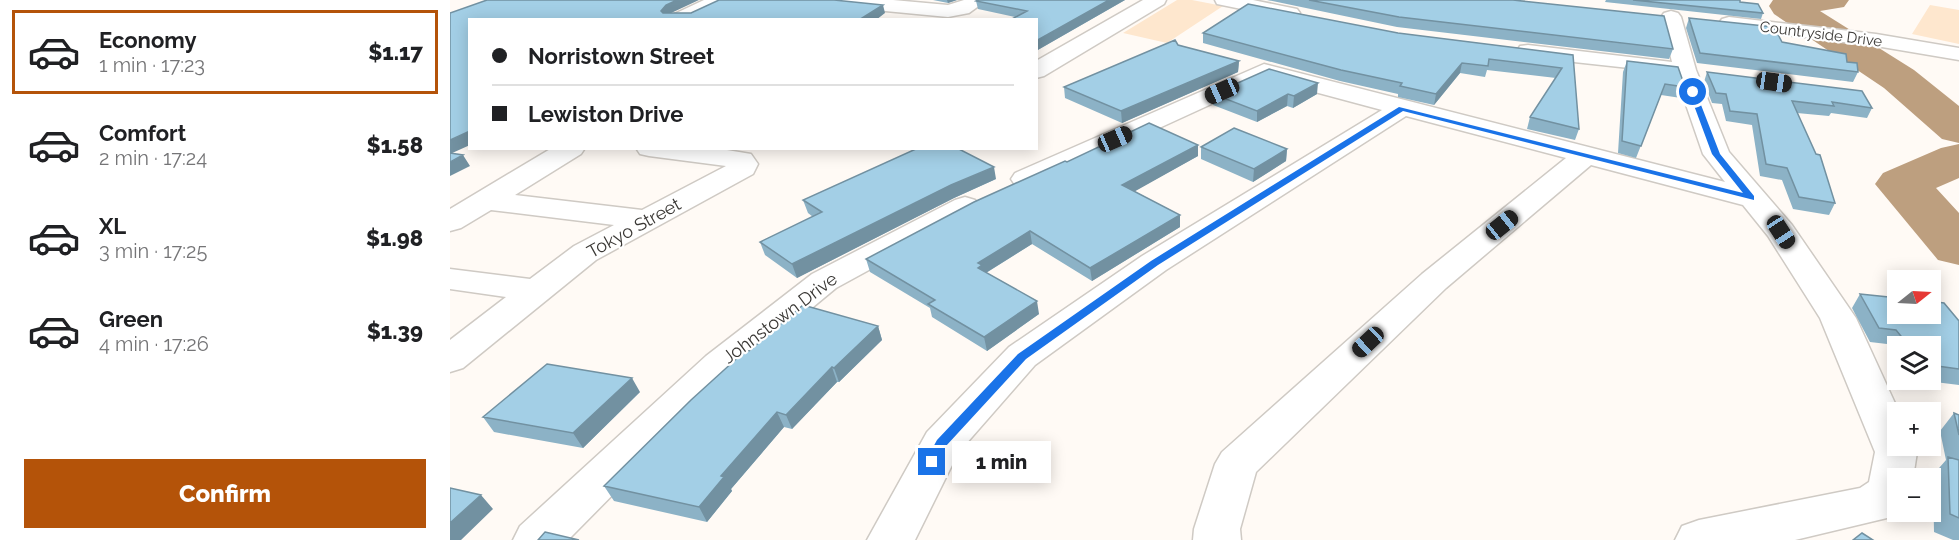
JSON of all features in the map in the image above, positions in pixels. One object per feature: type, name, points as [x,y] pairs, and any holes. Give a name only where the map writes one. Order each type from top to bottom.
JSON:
[{"type":"street","points":[[680,18],[719,0]]},
{"type":"street","points":[[833,0],[948,11],[970,4]]},
{"type":"street","points":[[1038,70],[1157,0]]},
{"type":"street","points":[[1224,0],[1311,17]]},
{"type":"street","name":"Countryside Drive","points":[[1697,72],[1680,18],[1876,40],[1959,54]]},
{"type":"street","points":[[1513,49],[1697,72],[1716,154],[1781,232],[1838,318],[1896,452],[1889,492],[1871,505],[1699,540]]},
{"type":"street","points":[[1231,61],[1402,108],[1751,198]]},
{"type":"street","name":"Johnstown Drive","points":[[537,540],[719,365],[824,281],[965,206],[1264,71]]},
{"type":"street","points":[[891,540],[942,443],[1022,356],[1154,263],[1402,108]]},
{"type":"street","points":[[450,222],[569,150]]},
{"type":"street","name":"Tokyo Street","points":[[450,359],[585,253],[743,168],[744,164],[741,160],[664,150]]},
{"type":"street","points":[[1217,540],[1217,529],[1238,465],[1434,281],[1586,155]]},
{"type":"street","points":[[485,200],[646,220]]},
{"type":"street","points":[[450,279],[537,291]]},
{"type":"shaded area","points":[[1177,0],[1192,0],[1223,6],[1167,43],[1123,33]]},
{"type":"shaded area","points":[[1930,5],[1959,10],[1959,44],[1912,34]]},
{"type":"building","points":[[487,0],[677,0],[666,5],[661,11],[663,13],[691,13],[719,0],[834,0],[883,5],[862,18],[468,18],[468,132],[450,140],[450,13]]},
{"type":"building","points":[[1109,0],[1038,40],[1038,18],[1014,18],[1027,11],[976,1]]},
{"type":"building","points":[[1309,0],[1513,0],[1664,16],[1673,49],[1399,17]]},
{"type":"building","points":[[1633,0],[1740,0],[1740,2],[1758,4],[1763,13]]},
{"type":"building","points":[[1248,4],[1398,33],[1573,55],[1579,129],[1530,117],[1562,68],[1489,59],[1488,66],[1462,63],[1436,94],[1400,86],[1402,83],[1341,70],[1203,33]]},
{"type":"building","points":[[1689,18],[1774,27],[1782,42],[1846,54],[1847,62],[1857,63],[1858,72],[1700,53]]},
{"type":"building","points":[[1175,40],[1178,45],[1239,61],[1121,111],[1064,87]]},
{"type":"building","points":[[1627,61],[1678,67],[1685,87],[1665,84],[1641,146],[1622,141]]},
{"type":"building","points":[[1269,69],[1318,83],[1294,96],[1288,94],[1257,111],[1213,94]]},
{"type":"building","points":[[1707,72],[1862,91],[1872,108],[1832,102],[1834,106],[1792,101],[1816,154],[1820,155],[1835,203],[1799,197],[1787,168],[1766,164],[1757,114],[1730,111],[1726,94],[1716,93]]},
{"type":"building","points":[[1149,123],[1198,145],[1122,185],[1180,215],[1090,268],[1030,231],[978,263],[982,265],[978,268],[1037,301],[984,337],[928,304],[935,300],[866,259],[974,202],[1067,162]]},
{"type":"building","points":[[1234,128],[1287,149],[1254,169],[1201,147]]},
{"type":"building","points":[[914,150],[961,150],[994,167],[951,185],[792,264],[760,242],[822,212],[803,200]]},
{"type":"building","points":[[450,153],[463,155],[450,162]]},
{"type":"building","points":[[1860,294],[1887,297],[1887,324],[1941,324],[1941,303],[1944,303],[1959,321],[1959,369],[1941,367],[1941,336],[1901,336],[1896,330],[1879,328]]},
{"type":"building","points":[[803,305],[878,326],[834,368],[832,367],[786,415],[777,412],[721,476],[724,477],[699,507],[604,486],[691,400],[746,350],[749,351]]},
{"type":"building","points":[[547,364],[632,378],[573,433],[483,417]]},
{"type":"building","points":[[1954,413],[1959,415],[1959,435]]},
{"type":"building","points":[[1948,457],[1959,460],[1959,518],[1950,514]]},
{"type":"building","points":[[450,488],[481,495],[450,523]]},
{"type":"building","points":[[545,532],[579,540],[538,540]]},
{"type":"building","points":[[1862,533],[1873,540],[1853,540]]},
{"type":"waterway","points":[[1832,0],[1793,2],[1787,6],[1899,79],[1959,129]]},
{"type":"waterway","points":[[1959,159],[1902,184],[1959,247]]},
{"type":"route","points":[[932,462],[942,443],[1022,356],[1154,263],[1402,108],[1751,198],[1716,154],[1693,92]]}]
